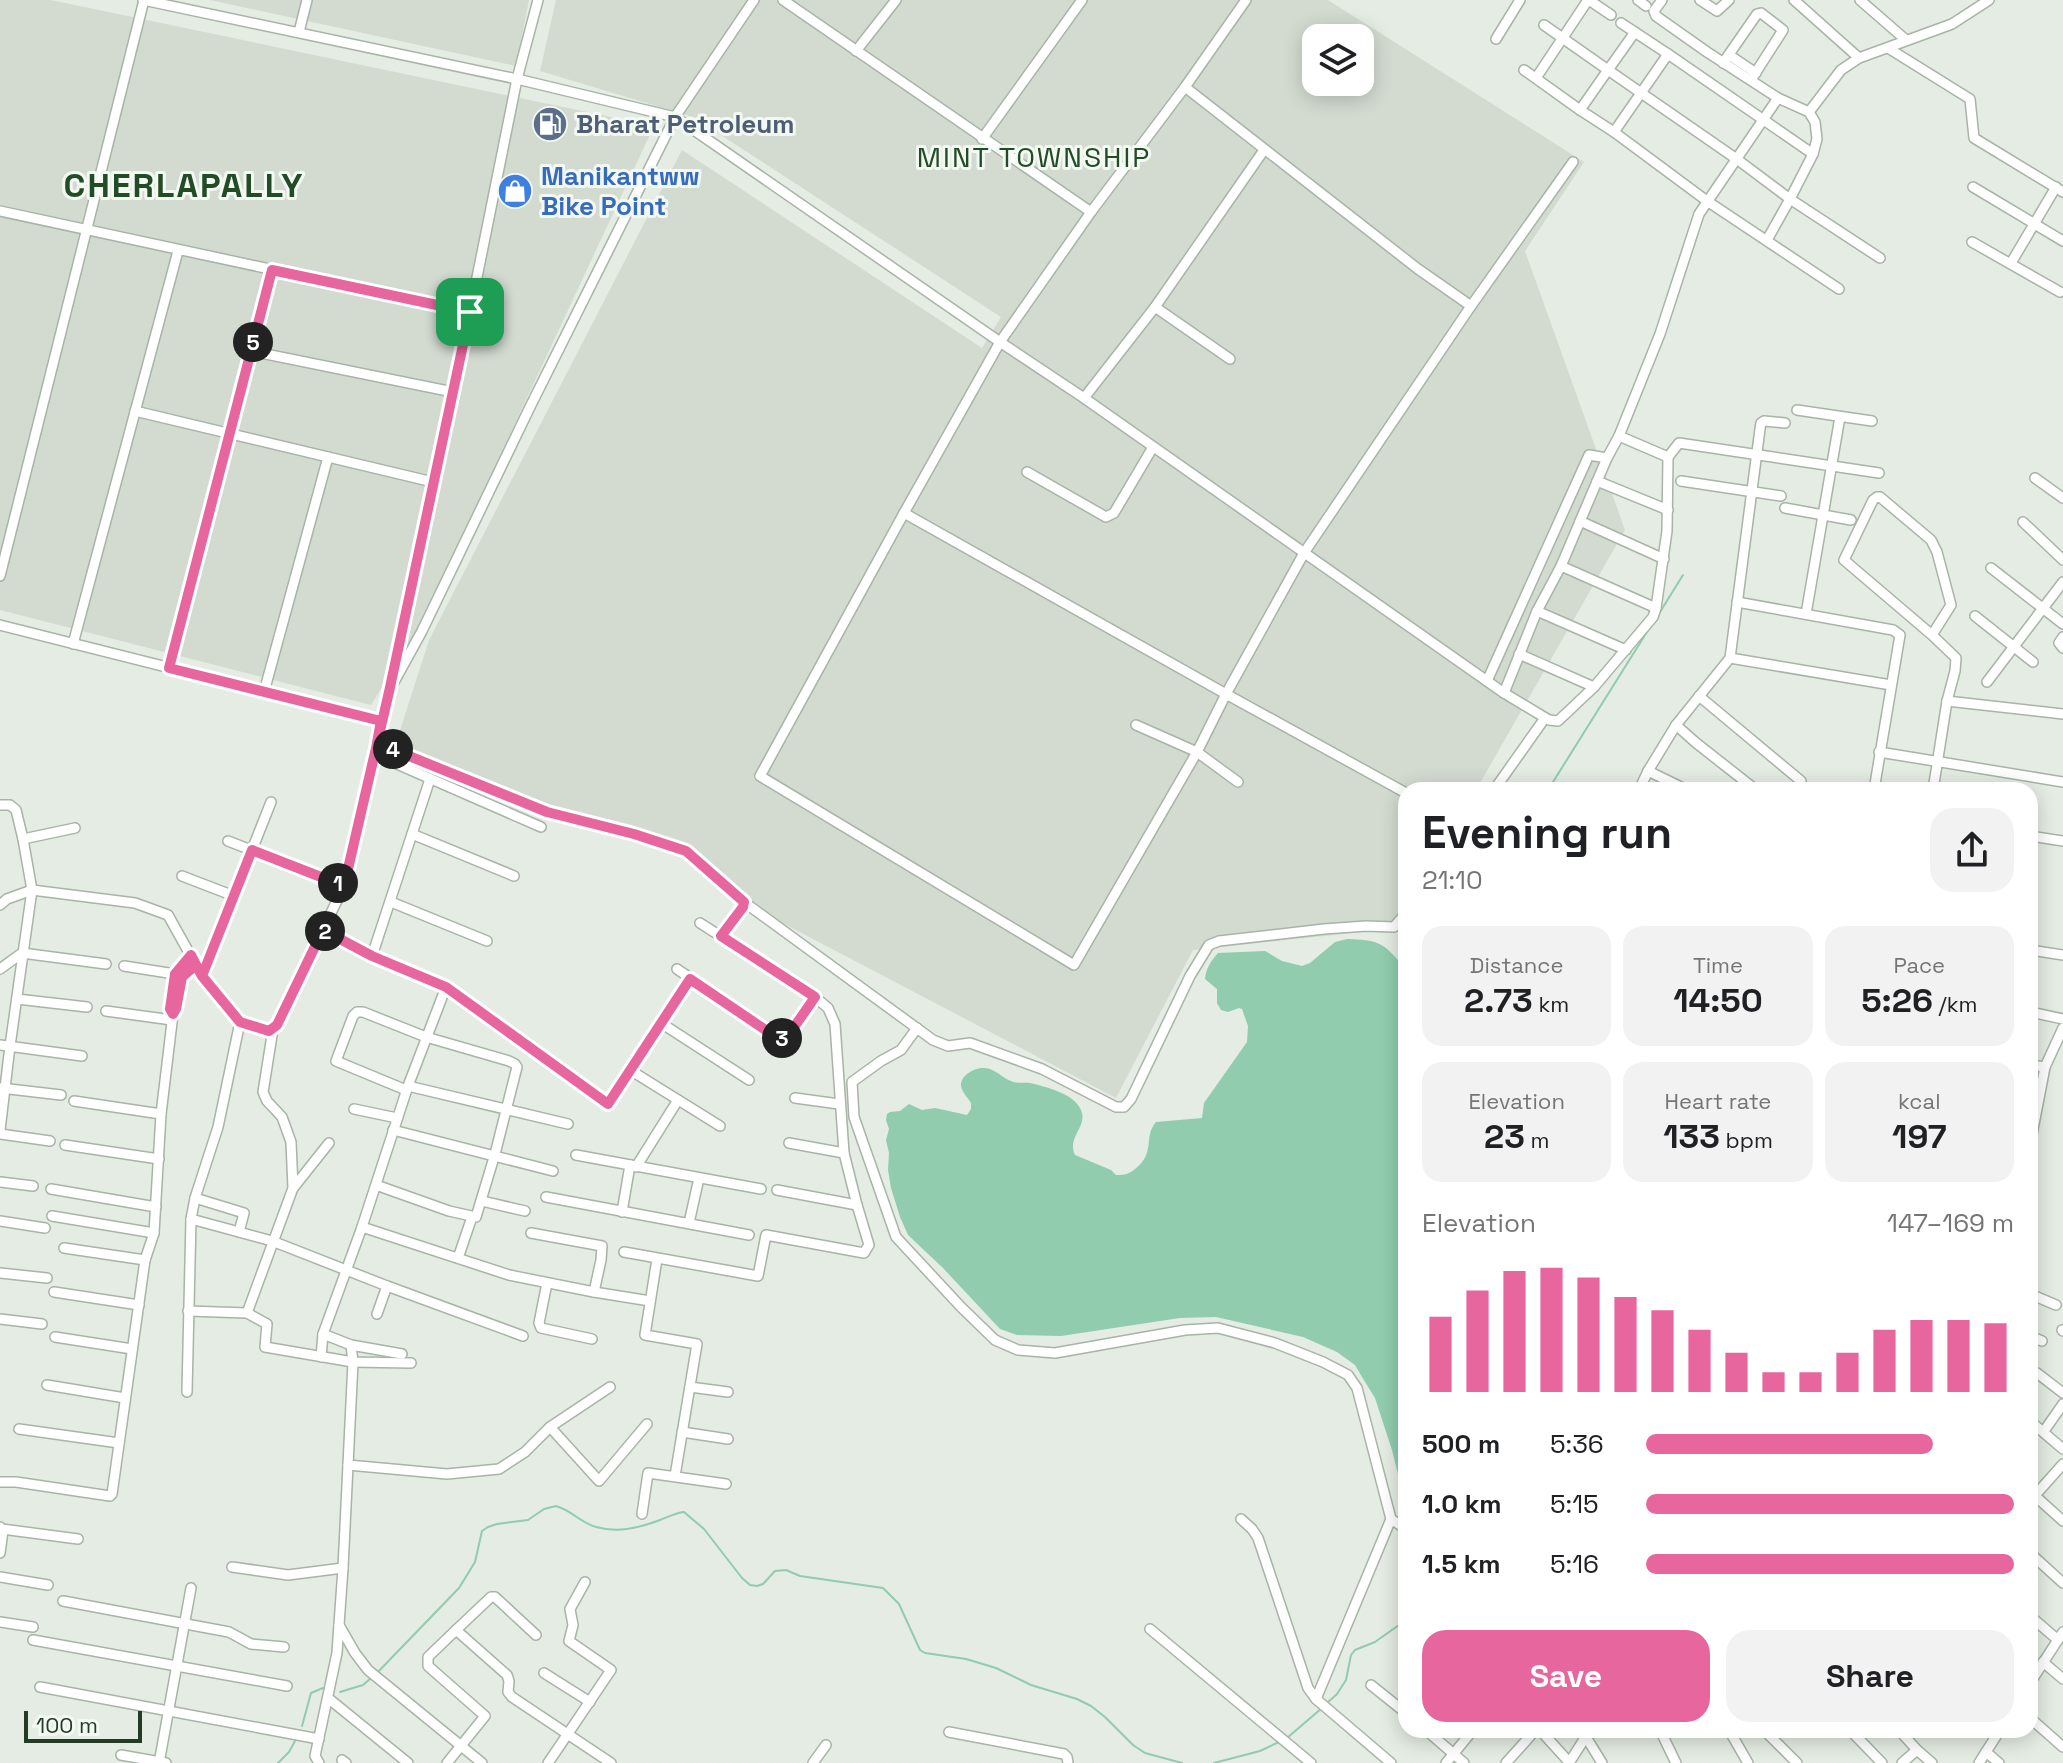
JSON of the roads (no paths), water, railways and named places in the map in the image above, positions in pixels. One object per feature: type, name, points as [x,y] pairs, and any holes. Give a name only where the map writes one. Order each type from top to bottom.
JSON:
[{"type":"street","points":[[0,576],[144,0],[517,79],[675,117],[1084,398],[1504,693],[1552,721],[1558,721],[1594,687],[1653,617],[1664,559],[1668,457],[1679,443],[1879,473]]},
{"type":"street","points":[[299,32],[307,0]]},
{"type":"street","points":[[0,905],[7,899],[32,890],[135,903],[168,915],[202,976],[240,1022],[269,1031],[277,1025],[344,886],[389,692],[517,79],[538,0]]},
{"type":"street","points":[[389,692],[675,117],[754,0]]},
{"type":"street","points":[[783,0],[1091,212]]},
{"type":"street","points":[[856,51],[896,0]]},
{"type":"street","points":[[982,139],[1082,0]]},
{"type":"street","points":[[1246,0],[1000,342],[760,776],[1074,965],[1197,752],[1304,553],[1471,306],[1573,162]]},
{"type":"street","points":[[1496,39],[1520,0]]},
{"type":"street","points":[[1536,78],[1589,0],[1611,15]]},
{"type":"street","points":[[1662,0],[1654,15],[1753,77],[1778,98],[1809,112],[1817,129],[1813,154],[1767,240]]},
{"type":"street","points":[[1700,0],[1717,11],[1729,0]]},
{"type":"street","points":[[1794,0],[1859,58]]},
{"type":"street","points":[[1809,112],[1841,70],[1859,58],[1952,24],[1989,0]]},
{"type":"street","points":[[1867,2],[1906,40]]},
{"type":"street","points":[[1726,59],[1757,14],[1761,13],[1783,30],[1753,77]]},
{"type":"street","points":[[1621,23],[1813,154]]},
{"type":"street","points":[[1544,25],[1790,199],[1880,258]]},
{"type":"street","points":[[1580,110],[1635,32]]},
{"type":"street","points":[[1888,48],[1970,99],[1974,138],[2059,190],[2011,263]]},
{"type":"street","points":[[1614,132],[1668,54]]},
{"type":"street","points":[[1524,70],[1707,201],[1839,289]]},
{"type":"street","points":[[1185,87],[1418,269],[1471,306]]},
{"type":"street","points":[[1504,693],[1537,611],[1561,566],[1619,436],[1660,334],[1699,214],[1778,98]]},
{"type":"street","points":[[1084,398],[1155,307],[1264,150]]},
{"type":"street","points":[[1973,187],[2063,241]]},
{"type":"street","points":[[0,211],[470,312]]},
{"type":"street","points":[[1972,242],[2060,292]]},
{"type":"street","points":[[73,644],[178,251]]},
{"type":"street","points":[[169,668],[272,270]]},
{"type":"street","points":[[1155,307],[1230,359]]},
{"type":"street","points":[[251,351],[453,392]]},
{"type":"street","points":[[1797,410],[1872,421]]},
{"type":"street","points":[[135,411],[433,482]]},
{"type":"street","points":[[1806,614],[1840,417]]},
{"type":"street","points":[[1643,782],[1676,725],[1730,658],[1761,423],[1785,423]]},
{"type":"street","points":[[1619,436],[1668,457]]},
{"type":"street","points":[[1027,472],[1106,517],[1114,513],[1153,447]]},
{"type":"street","points":[[1487,681],[1589,455],[1607,458]]},
{"type":"street","points":[[264,692],[328,457]]},
{"type":"street","points":[[2035,478],[2063,498]]},
{"type":"street","points":[[1597,481],[1668,510]]},
{"type":"street","points":[[1681,481],[1781,496]]},
{"type":"street","points":[[1932,635],[1951,605],[1937,552],[1927,536],[1877,497],[1844,560],[1956,658],[1934,782]]},
{"type":"street","points":[[1785,508],[1851,520]]},
{"type":"street","points":[[904,513],[1398,789]]},
{"type":"street","points":[[1580,521],[1664,559]]},
{"type":"street","points":[[2023,522],[2063,560]]},
{"type":"street","points":[[1561,566],[1656,608]]},
{"type":"street","points":[[1991,568],[2063,624]]},
{"type":"street","points":[[1987,682],[2063,582]]},
{"type":"street","points":[[1737,602],[1893,630],[1900,635],[1875,782]]},
{"type":"street","points":[[1537,611],[1626,650]]},
{"type":"street","points":[[1975,616],[2033,662]]},
{"type":"street","points":[[0,625],[381,721]]},
{"type":"street","points":[[2063,637],[2059,643],[2063,648]]},
{"type":"street","points":[[1519,654],[1594,687]]},
{"type":"street","points":[[1730,658],[1891,685]]},
{"type":"street","points":[[1699,696],[1801,781]]},
{"type":"street","points":[[1947,701],[2063,714]]},
{"type":"street","points":[[1500,782],[1545,718]]},
{"type":"street","points":[[1136,725],[1197,752],[1238,782]]},
{"type":"street","points":[[1676,725],[1746,782]]},
{"type":"street","points":[[377,743],[547,812],[686,851],[744,902],[933,1040],[948,1046],[970,1043],[1042,1069],[1116,1107],[1124,1107],[1131,1099],[1190,976],[1209,945],[1219,941],[1324,929],[1394,927],[1398,922]]},
{"type":"street","points":[[1879,752],[2063,782]]},
{"type":"street","points":[[374,754],[541,827]]},
{"type":"street","points":[[1648,771],[1671,782]]},
{"type":"street","points":[[372,956],[430,779]]},
{"type":"street","points":[[202,976],[271,802]]},
{"type":"street","points":[[0,805],[13,806],[23,839],[32,890],[17,999],[5,1046],[0,1132],[50,1141]]},
{"type":"street","points":[[23,839],[75,828]]},
{"type":"street","points":[[412,834],[514,876]]},
{"type":"street","points":[[2038,837],[2063,841]]},
{"type":"street","points":[[228,841],[344,886]]},
{"type":"street","points":[[182,876],[234,896]]},
{"type":"street","points":[[391,902],[487,941]]},
{"type":"street","points":[[721,936],[744,902]]},
{"type":"street","points":[[624,1252],[758,1276],[766,1235],[864,1253],[869,1245],[844,1153],[835,1024],[828,1008],[700,923]]},
{"type":"street","points":[[323,930],[372,956],[446,987],[608,1104],[690,979]]},
{"type":"street","points":[[2038,951],[2063,955]]},
{"type":"street","points":[[0,969],[22,953],[106,964]]},
{"type":"street","points":[[172,1017],[170,1009],[175,974],[193,960]]},
{"type":"street","points":[[0,1482],[111,1496],[145,1260],[154,1233],[161,1114],[172,1017],[182,977],[193,960]]},
{"type":"street","points":[[124,966],[175,974]]},
{"type":"street","points":[[677,969],[776,1037],[782,1038],[790,1033],[815,997]]},
{"type":"street","points":[[321,1357],[323,1334],[407,1088],[446,987]]},
{"type":"street","points":[[17,999],[87,1007]]},
{"type":"street","points":[[106,1011],[172,1017]]},
{"type":"street","points":[[376,1185],[476,1217],[495,1154],[506,1108],[517,1067],[357,1012],[338,1062],[407,1088],[506,1108],[568,1124]]},
{"type":"street","points":[[2038,1014],[2063,1019]]},
{"type":"street","points":[[187,1392],[191,1219],[218,1127],[240,1022]]},
{"type":"street","points":[[661,1023],[749,1080]]},
{"type":"street","points":[[917,1028],[901,1050],[852,1082],[854,1117],[896,1237],[995,1340],[1018,1350],[1055,1353],[1185,1330],[1218,1328],[1275,1343],[1323,1362],[1348,1375],[1357,1388],[1391,1519],[1316,1699]]},
{"type":"street","points":[[2038,1103],[2045,1067],[2063,1028]]},
{"type":"street","points":[[273,1029],[263,1092],[267,1101],[279,1111],[291,1142],[293,1188]]},
{"type":"street","points":[[5,1046],[82,1056]]},
{"type":"street","points":[[2038,1066],[2045,1067]]},
{"type":"street","points":[[630,1070],[720,1126]]},
{"type":"street","points":[[2,1088],[61,1095]]},
{"type":"street","points":[[795,1098],[839,1104]]},
{"type":"street","points":[[622,1212],[633,1166],[678,1100]]},
{"type":"street","points":[[74,1101],[161,1114]]},
{"type":"street","points":[[354,1109],[397,1118]]},
{"type":"street","points":[[393,1130],[553,1171]]},
{"type":"street","points":[[247,1313],[293,1188],[329,1143]]},
{"type":"street","points":[[789,1143],[844,1153]]},
{"type":"street","points":[[65,1145],[159,1159]]},
{"type":"street","points":[[576,1155],[761,1189]]},
{"type":"street","points":[[689,1223],[699,1178]]},
{"type":"street","points":[[0,1182],[33,1186]]},
{"type":"street","points":[[51,1189],[156,1207]]},
{"type":"street","points":[[777,1190],[857,1205]]},
{"type":"street","points":[[546,1197],[749,1235]]},
{"type":"street","points":[[195,1198],[244,1213],[239,1232]]},
{"type":"street","points":[[482,1201],[525,1211]]},
{"type":"street","points":[[52,1216],[154,1233]]},
{"type":"street","points":[[458,1258],[472,1217]]},
{"type":"street","points":[[191,1219],[272,1241],[523,1336]]},
{"type":"street","points":[[0,1221],[45,1228]]},
{"type":"street","points":[[362,1227],[509,1275],[650,1301]]},
{"type":"street","points":[[531,1233],[602,1246],[594,1292]]},
{"type":"street","points":[[64,1248],[145,1260]]},
{"type":"street","points":[[657,1259],[645,1335],[697,1344],[675,1476]]},
{"type":"street","points":[[0,1273],[47,1278]]},
{"type":"street","points":[[547,1283],[539,1323],[541,1328],[592,1339]]},
{"type":"street","points":[[377,1314],[387,1286]]},
{"type":"street","points":[[54,1292],[139,1305]]},
{"type":"street","points":[[2038,1297],[2056,1305]]},
{"type":"street","points":[[188,1311],[247,1313],[267,1324],[265,1347],[353,1362],[411,1363]]},
{"type":"street","points":[[0,1319],[42,1324]]},
{"type":"street","points":[[323,1334],[351,1345],[402,1354]]},
{"type":"street","points":[[55,1337],[132,1349]]},
{"type":"street","points":[[2038,1339],[2042,1341]]},
{"type":"street","points":[[319,1763],[315,1756],[337,1653],[353,1362],[351,1345]]},
{"type":"street","points":[[2038,1374],[2063,1393]]},
{"type":"street","points":[[47,1385],[125,1398]]},
{"type":"street","points":[[348,1465],[447,1474],[499,1469],[525,1452],[550,1427],[610,1387]]},
{"type":"street","points":[[690,1387],[728,1392]]},
{"type":"street","points":[[2044,1431],[2063,1404]]},
{"type":"street","points":[[550,1427],[599,1481],[647,1424]]},
{"type":"street","points":[[2038,1427],[2063,1449]]},
{"type":"street","points":[[19,1429],[119,1443]]},
{"type":"street","points":[[682,1432],[728,1439]]},
{"type":"street","points":[[2038,1490],[2063,1464]]},
{"type":"street","points":[[642,1514],[648,1473],[726,1484]]},
{"type":"street","points":[[2038,1502],[2063,1521]]},
{"type":"street","points":[[1241,1519],[1258,1538],[1308,1688],[1316,1699],[1391,1763]]},
{"type":"street","points":[[1391,1519],[1398,1524]]},
{"type":"street","points":[[0,1553],[1,1528],[78,1539]]},
{"type":"street","points":[[2038,1560],[2063,1583]]},
{"type":"street","points":[[232,1567],[288,1575],[343,1568]]},
{"type":"street","points":[[0,1577],[48,1585]]},
{"type":"street","points":[[548,1763],[611,1670],[569,1641],[573,1625],[570,1609],[585,1582]]},
{"type":"street","points":[[121,1755],[161,1763],[191,1588]]},
{"type":"street","points":[[447,1763],[485,1716],[428,1666],[428,1657],[491,1597],[495,1597],[536,1635]]},
{"type":"street","points":[[63,1601],[229,1632],[251,1644],[284,1647]]},
{"type":"street","points":[[2038,1621],[2060,1636],[2038,1670]]},
{"type":"street","points":[[0,1622],[33,1627]]},
{"type":"street","points":[[339,1625],[355,1653],[374,1676],[482,1763]]},
{"type":"street","points":[[1150,1629],[1311,1763]]},
{"type":"street","points":[[456,1630],[507,1675],[508,1692],[512,1697],[611,1763]]},
{"type":"street","points":[[33,1640],[287,1686]]},
{"type":"street","points":[[2043,1662],[2063,1679]]},
{"type":"street","points":[[544,1673],[590,1702]]},
{"type":"street","points":[[1371,1685],[1398,1707]]},
{"type":"street","points":[[40,1687],[319,1739]]},
{"type":"street","points":[[328,1698],[408,1763]]},
{"type":"street","points":[[2038,1725],[2063,1747]]},
{"type":"street","points":[[949,1732],[1064,1754],[1068,1763]]},
{"type":"street","points":[[1435,1738],[1464,1763]]},
{"type":"street","points":[[1446,1763],[1466,1738]]},
{"type":"street","points":[[1506,1763],[1530,1738]]},
{"type":"street","points":[[1543,1738],[1569,1762],[1585,1738]]},
{"type":"street","points":[[1590,1738],[1602,1763]]},
{"type":"street","points":[[1664,1738],[1676,1763]]},
{"type":"street","points":[[1734,1738],[1748,1763]]},
{"type":"street","points":[[1772,1738],[1797,1763]]},
{"type":"street","points":[[1858,1738],[1882,1763]]},
{"type":"street","points":[[1906,1738],[1932,1763]]},
{"type":"street","points":[[1979,1763],[1995,1738]]},
{"type":"street","points":[[813,1763],[826,1745]]},
{"type":"street","points":[[1902,1763],[1917,1750]]},
{"type":"street","points":[[1986,1752],[1999,1763]]},
{"type":"waterway","points":[[1660,612],[1683,575]]},
{"type":"waterway","points":[[1553,782],[1650,627]]},
{"type":"waterway","points":[[376,1674],[459,1588],[475,1562],[482,1531],[488,1527],[528,1520],[544,1509],[556,1506],[591,1525],[612,1530],[636,1527],[684,1512],[704,1529],[750,1585],[763,1584],[775,1571],[786,1570],[800,1576],[883,1588],[899,1604],[920,1650],[925,1653],[966,1659],[996,1668],[1031,1685],[1077,1699],[1105,1717],[1145,1753],[1182,1763]]},
{"type":"waterway","points":[[1326,1704],[1346,1680],[1355,1650],[1375,1642],[1398,1626]]},
{"type":"waterway","points":[[340,1692],[363,1685],[371,1678]]},
{"type":"waterway","points":[[302,1726],[311,1693],[323,1688]]},
{"type":"waterway","points":[[1287,1738],[1322,1708]]},
{"type":"waterway","points":[[278,1763],[295,1741]]},
{"type":"waterway","points":[[1214,1763],[1260,1751],[1281,1741]]},
{"type":"place","name":"Bharat Petroleum","points":[[550,124]]},
{"type":"place","name":"Manikantww Bike Point","points":[[515,191]]},
{"type":"district","name":"MINT TOWNSHIP","points":[[1034,157]]},
{"type":"district","name":"CHERLAPALLY","points":[[184,185]]}]
